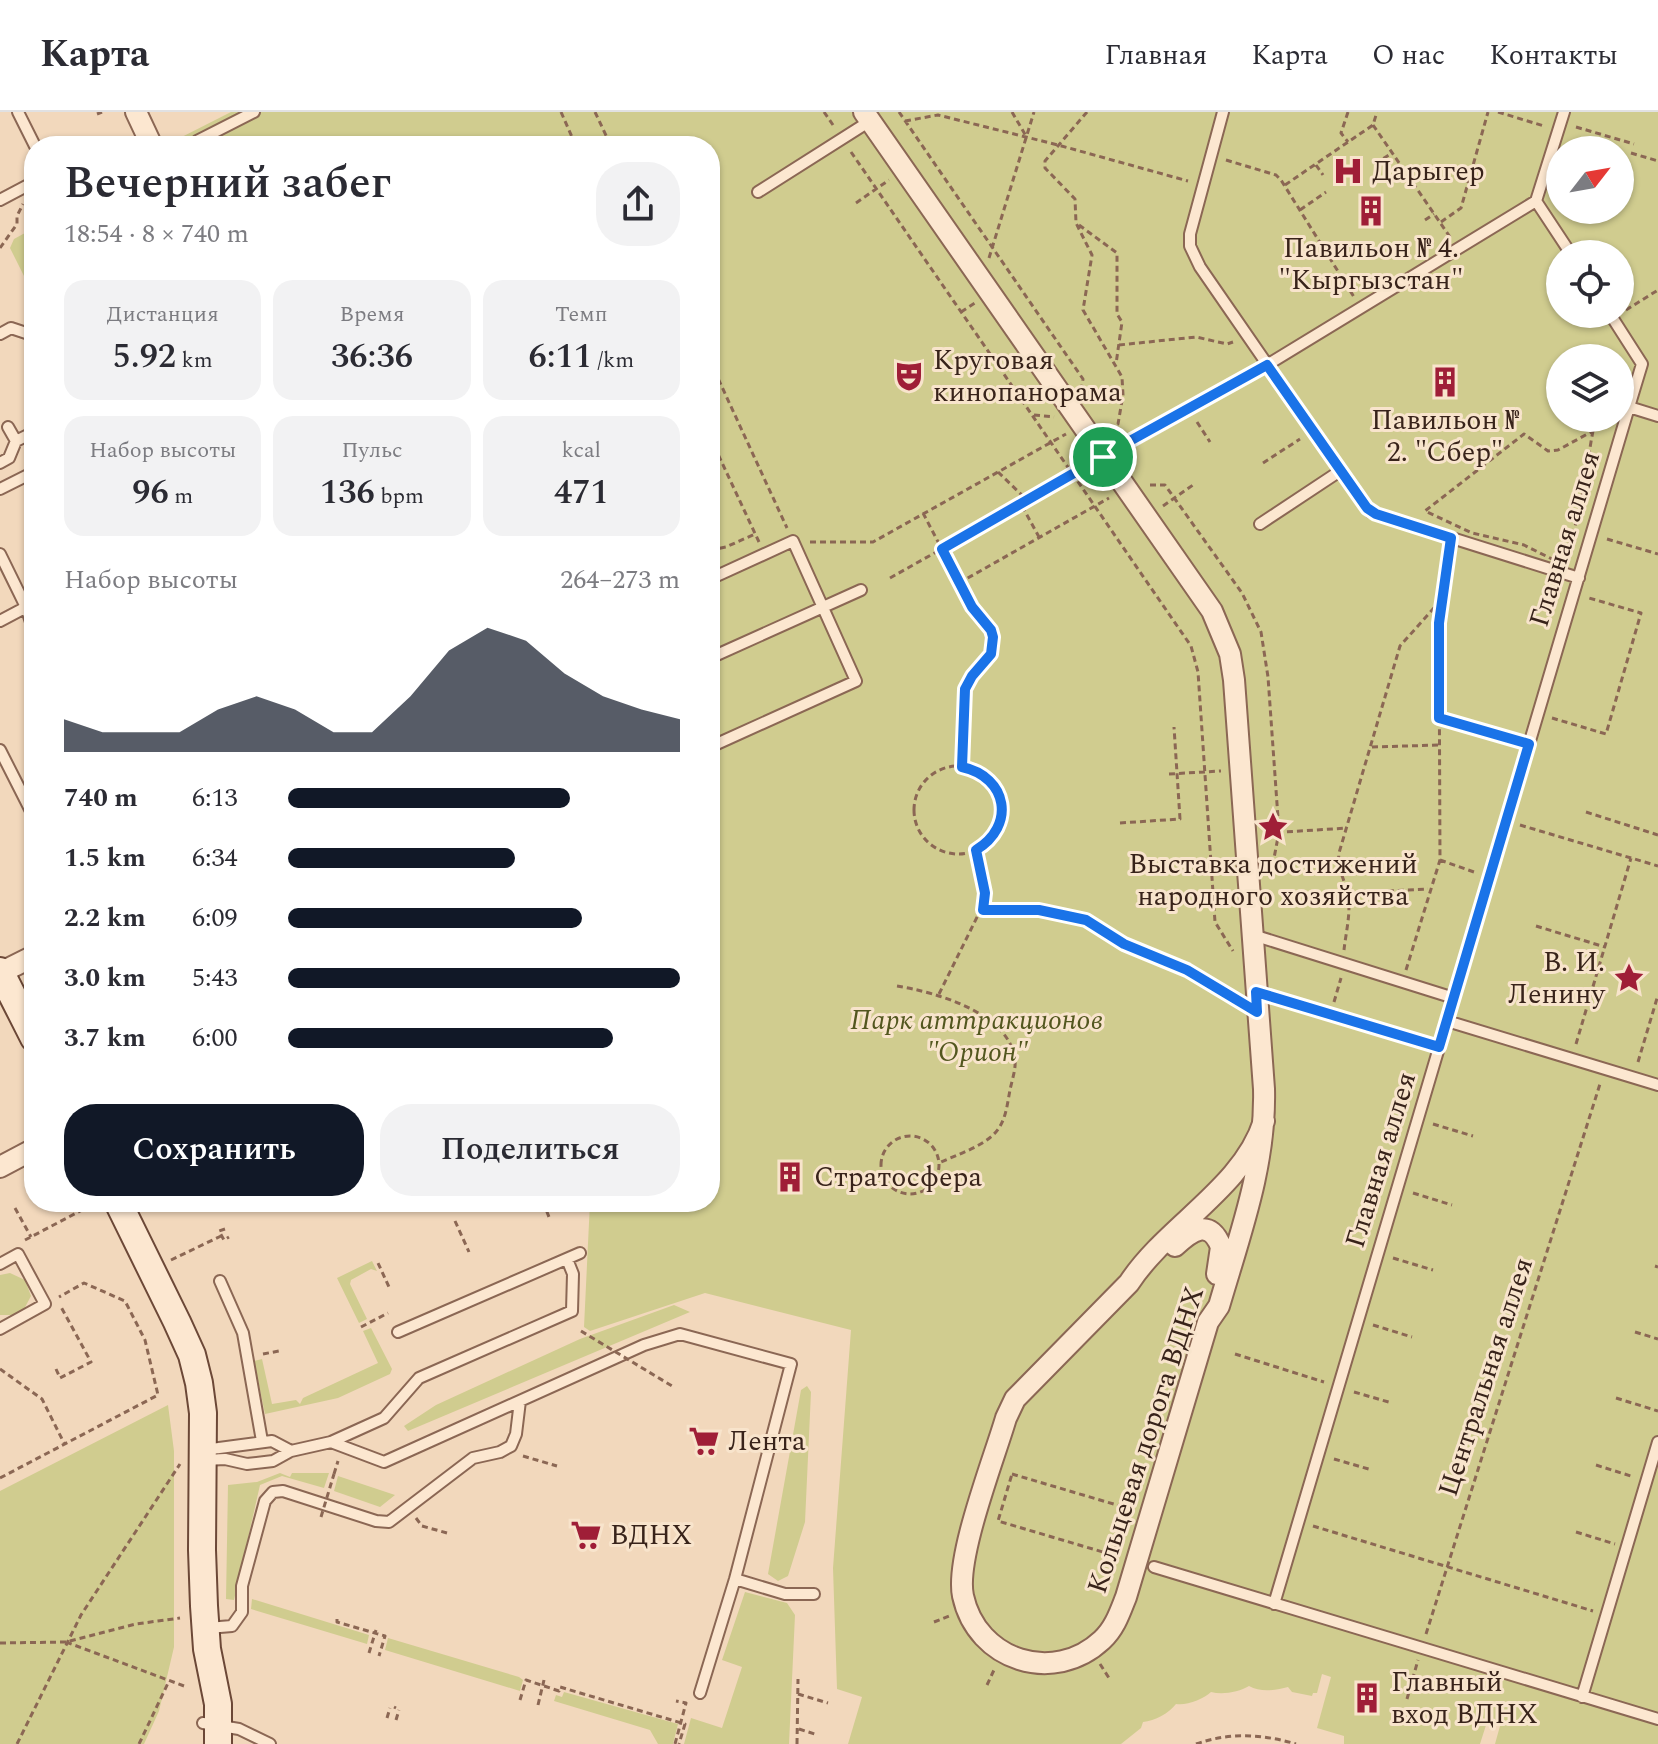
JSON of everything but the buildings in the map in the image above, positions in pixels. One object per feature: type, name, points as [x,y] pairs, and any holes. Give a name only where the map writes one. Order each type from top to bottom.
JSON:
[{"type":"street","points":[[136,112],[147,136]]},
{"type":"street","name":"Кольцевая дорога ВДНХ","points":[[867,116],[1212,611],[1230,654],[1234,680],[1264,1121],[1257,1173],[1219,1306],[1208,1322],[1126,1597],[1114,1626],[1103,1640],[1075,1657],[1059,1662],[1030,1663],[1003,1654],[981,1635],[973,1623],[961,1581],[969,1539],[1006,1418],[1022,1391],[1240,1165],[1254,1145],[1264,1121]]},
{"type":"street","points":[[24,961],[0,972],[24,1019]]},
{"type":"street","points":[[0,1167],[24,1154]]},
{"type":"street","points":[[123,1212],[192,1355],[203,1413],[196,1458],[210,1734]]},
{"type":"street","points":[[1129,1283],[1147,1274],[1188,1234],[1205,1229],[1212,1232],[1218,1238],[1221,1257],[1209,1302],[1208,1322]]},
{"type":"lane","points":[[18,112],[30,136]]},
{"type":"lane","points":[[207,136],[254,112]]},
{"type":"lane","points":[[1223,112],[1190,234],[1190,246],[1200,267],[1371,512],[1579,578]]},
{"type":"lane","points":[[758,192],[842,139],[867,116]]},
{"type":"lane","points":[[1103,457],[1362,309],[1536,201],[1561,122]]},
{"type":"lane","points":[[0,200],[24,187]]},
{"type":"lane","points":[[1536,201],[1562,240]]},
{"type":"lane","points":[[0,334],[11,328],[24,334]]},
{"type":"lane","name":"Главная аллея","points":[[1634,352],[1642,364],[1634,390]]},
{"type":"lane","points":[[1634,409],[1658,416]]},
{"type":"lane","points":[[8,427],[16,441]]},
{"type":"lane","name":"Главная аллея","points":[[1274,1604],[1622,432]]},
{"type":"lane","points":[[0,463],[9,458],[16,441],[24,437]]},
{"type":"lane","points":[[1260,524],[1340,471]]},
{"type":"lane","points":[[0,489],[24,477]]},
{"type":"lane","points":[[720,575],[793,541],[856,681],[720,742]]},
{"type":"lane","points":[[0,554],[24,595]]},
{"type":"lane","points":[[720,653],[861,590]]},
{"type":"lane","points":[[0,621],[24,608]]},
{"type":"lane","points":[[0,750],[24,797]]},
{"type":"lane","points":[[1251,934],[1454,998]]},
{"type":"lane","points":[[1256,1002],[1331,1014],[1439,1047]]},
{"type":"lane","points":[[1447,1021],[1658,1085]]},
{"type":"lane","points":[[398,1332],[580,1253]]},
{"type":"lane","points":[[0,1264],[18,1254],[45,1304],[0,1329]]},
{"type":"lane","points":[[196,1458],[273,1461],[291,1451],[331,1442],[384,1418],[419,1378],[572,1311],[573,1274],[567,1259]]},
{"type":"lane","points":[[220,1281],[243,1333],[262,1441]]},
{"type":"lane","points":[[331,1442],[384,1462],[644,1345],[680,1334],[791,1364],[735,1579],[700,1693]]},
{"type":"lane","points":[[206,1638],[232,1626],[242,1612],[242,1586],[265,1501],[273,1492],[283,1491],[382,1522],[395,1519],[473,1458],[500,1452],[511,1446],[516,1434],[520,1401]]},
{"type":"lane","points":[[196,1458],[262,1441],[272,1441],[291,1451]]},
{"type":"lane","points":[[1582,1697],[1658,1442]]},
{"type":"lane","points":[[1154,1567],[1658,1719]]},
{"type":"lane","points":[[735,1579],[785,1594],[814,1594]]},
{"type":"lane","points":[[210,1734],[239,1729],[270,1744]]},
{"type":"path","points":[[561,112],[572,136]]},
{"type":"path","points":[[595,112],[606,136]]},
{"type":"path","points":[[824,112],[1182,630],[1195,655],[1215,922],[1234,952]]},
{"type":"path","points":[[899,112],[1083,379],[1080,397]]},
{"type":"path","points":[[1012,112],[1026,136]]},
{"type":"path","points":[[980,280],[1034,112]]},
{"type":"path","points":[[1087,112],[1045,161],[1045,168],[1075,199],[1076,223],[1092,255],[1083,310],[1122,377],[1123,395],[1118,424]]},
{"type":"path","points":[[1348,112],[1341,133],[1348,142]]},
{"type":"path","points":[[1285,185],[1373,125],[1377,112]]},
{"type":"path","points":[[1440,222],[1461,208],[1488,112]]},
{"type":"path","points":[[1498,112],[1561,122],[1607,136]]},
{"type":"path","points":[[905,121],[938,115],[1026,136],[1203,186]]},
{"type":"path","points":[[1373,125],[1458,249]]},
{"type":"path","points":[[1375,164],[1392,153]]},
{"type":"path","points":[[1634,154],[1658,161]]},
{"type":"path","points":[[1211,155],[1276,175],[1362,309]]},
{"type":"path","points":[[1315,164],[1323,175]]},
{"type":"path","points":[[856,203],[890,179]]},
{"type":"path","points":[[1300,210],[1326,192]]},
{"type":"path","points":[[0,248],[17,224],[17,216],[24,202]]},
{"type":"path","points":[[1425,220],[1434,214]]},
{"type":"path","points":[[1076,223],[1117,253],[1117,314],[1122,322],[1116,366]]},
{"type":"path","points":[[1634,303],[1658,290]]},
{"type":"path","points":[[961,312],[975,302]]},
{"type":"path","points":[[1119,345],[1196,337],[1227,344],[1247,335]]},
{"type":"path","points":[[720,383],[793,541],[873,542],[1066,434]]},
{"type":"path","points":[[1189,408],[1210,442]]},
{"type":"path","points":[[1032,414],[1054,417]]},
{"type":"path","points":[[1263,463],[1313,431]]},
{"type":"path","points":[[1593,431],[1577,514],[1566,553],[1561,560],[1552,559],[1524,545],[1472,533],[1425,511],[1524,434],[1548,451],[1558,450],[1593,431]]},
{"type":"path","points":[[890,578],[1103,457]]},
{"type":"path","points":[[720,459],[764,555]]},
{"type":"path","points":[[998,472],[1028,501]]},
{"type":"path","points":[[1147,518],[1193,485]]},
{"type":"path","points":[[959,583],[1109,497]]},
{"type":"path","points":[[1021,505],[1039,537]]},
{"type":"path","points":[[923,513],[972,607],[991,630],[994,643],[991,654],[965,689],[962,767]]},
{"type":"path","points":[[720,548],[755,534]]},
{"type":"path","points":[[1592,534],[1658,554]]},
{"type":"path","points":[[1402,981],[1440,860],[1441,600],[1451,538]]},
{"type":"path","points":[[1538,714],[1606,734],[1625,674],[1641,613],[1574,593]]},
{"type":"path","points":[[1331,1014],[1344,963],[1348,893],[1338,860],[1400,646],[1441,600]]},
{"type":"path","points":[[1439,718],[1529,744]]},
{"type":"path","points":[[1120,823],[1180,819],[1174,727]]},
{"type":"path","points":[[1372,747],[1439,745]]},
{"type":"path","points":[[951,767],[962,767],[984,775],[998,792],[1001,803],[999,826],[986,844],[976,850],[965,854],[943,852],[924,838],[915,818],[917,795],[930,777],[951,767]]},
{"type":"path","points":[[1169,774],[1222,771]]},
{"type":"path","points":[[1586,812],[1658,835]]},
{"type":"path","points":[[1507,821],[1658,866]]},
{"type":"path","points":[[1245,834],[1347,828]]},
{"type":"path","points":[[1269,885],[1279,832]]},
{"type":"path","points":[[939,994],[983,910],[985,893],[976,850]]},
{"type":"path","points":[[1572,1059],[1631,858]]},
{"type":"path","points":[[1440,860],[1490,877]]},
{"type":"path","points":[[1348,893],[1430,889]]},
{"type":"path","points":[[983,910],[1039,910],[1086,920],[1124,944],[1256,1002]]},
{"type":"path","points":[[1536,926],[1605,947]]},
{"type":"path","points":[[897,986],[939,994],[995,1025],[1010,1045],[1016,1062],[999,1129],[984,1141],[939,1163],[932,1184],[924,1191],[903,1194],[885,1182],[881,1172],[884,1151],[891,1142],[911,1135],[930,1144],[937,1153],[939,1163]]},
{"type":"path","points":[[1633,1077],[1658,995]]},
{"type":"path","name":"Центральная аллея","points":[[1407,1699],[1605,1069]]},
{"type":"path","points":[[1418,1120],[1473,1136]]},
{"type":"path","points":[[1398,1188],[1452,1205]]},
{"type":"path","points":[[15,1208],[31,1237]]},
{"type":"path","points":[[18,1254],[20,1243],[78,1212]]},
{"type":"path","points":[[547,1212],[549,1217]]},
{"type":"path","points":[[455,1221],[469,1252]]},
{"type":"path","points":[[225,1229],[219,1231],[221,1236],[224,1240],[229,1237]]},
{"type":"path","points":[[171,1260],[221,1236]]},
{"type":"path","points":[[1378,1254],[1433,1270]]},
{"type":"path","points":[[378,1263],[389,1287]]},
{"type":"path","points":[[0,1478],[158,1395],[145,1340],[125,1301],[84,1283],[57,1298],[91,1362],[60,1378],[56,1369]]},
{"type":"path","points":[[361,1327],[388,1313]]},
{"type":"path","points":[[1358,1320],[1412,1337]]},
{"type":"path","points":[[581,1331],[672,1386]]},
{"type":"path","points":[[1635,1332],[1658,1339]]},
{"type":"path","points":[[262,1355],[279,1351]]},
{"type":"path","points":[[1235,1354],[1392,1403]]},
{"type":"path","points":[[0,1369],[42,1399],[65,1444]]},
{"type":"path","points":[[1616,1398],[1658,1411]]},
{"type":"path","points":[[511,1446],[521,1455],[557,1466]]},
{"type":"path","points":[[1319,1454],[1372,1470]]},
{"type":"path","points":[[17,1744],[66,1642],[196,1458]]},
{"type":"path","points":[[1596,1465],[1646,1480]]},
{"type":"path","points":[[321,1517],[334,1474]]},
{"type":"path","points":[[1012,1474],[1127,1508],[1113,1555],[998,1521],[1012,1474]]},
{"type":"path","points":[[408,1509],[422,1526],[447,1533]]},
{"type":"path","points":[[1298,1522],[1607,1615]]},
{"type":"path","points":[[1576,1532],[1627,1547]]},
{"type":"path","points":[[0,1643],[66,1642],[136,1624],[180,1618]]},
{"type":"path","points":[[337,1619],[337,1622],[385,1636],[379,1656]]},
{"type":"path","points":[[369,1653],[375,1632]]},
{"type":"path","points":[[66,1642],[184,1686]]},
{"type":"path","points":[[797,1744],[798,1679]]},
{"type":"path","points":[[520,1700],[526,1680],[681,1723]]},
{"type":"path","points":[[139,1744],[169,1681]]},
{"type":"path","points":[[538,1705],[544,1683]]},
{"type":"path","points":[[798,1694],[828,1704]]},
{"type":"path","points":[[676,1701],[686,1703],[677,1744]]},
{"type":"path","points":[[387,1718],[395,1708],[396,1720]]},
{"type":"path","points":[[797,1729],[818,1735]]},
{"type":"path","points":[[1196,1744],[1246,1735],[1260,1735],[1296,1744]]},
{"type":"green space","name":"Выставка достижений народного хозяйства","points":[[231,112],[1658,112],[1658,1744],[1495,1744],[1500,1726],[1487,1722],[1480,1744],[1344,1744],[1344,1736],[1317,1728],[1331,1677],[1322,1674],[1317,1693],[1312,1696],[1292,1692],[1288,1687],[1264,1690],[1249,1686],[1231,1692],[1211,1692],[1195,1701],[1176,1704],[1161,1716],[1143,1722],[1141,1728],[1121,1744],[848,1744],[862,1697],[837,1689],[833,1568],[851,1330],[705,1293],[590,1331],[584,1327],[590,1212],[720,1212],[720,136],[184,136]]},
{"type":"green space","points":[[24,234],[24,276],[10,248],[14,239]]},
{"type":"green space","points":[[372,1261],[377,1271],[371,1269],[351,1280],[350,1284],[367,1319],[359,1323],[337,1278]]},
{"type":"green space","points":[[10,1273],[25,1280],[31,1296],[23,1311],[16,1315],[0,1315],[0,1275]]},
{"type":"green space","points":[[674,1305],[690,1312],[408,1431],[404,1426],[436,1405],[580,1339]]},
{"type":"green space","points":[[371,1328],[392,1369],[390,1374],[338,1398],[265,1414],[254,1361],[262,1359],[272,1404],[296,1400],[300,1404],[303,1398],[378,1363],[363,1331]]},
{"type":"green space","points":[[807,1386],[811,1392],[805,1522],[788,1576],[778,1581],[768,1574],[801,1390]]},
{"type":"green space","points":[[168,1405],[174,1451],[174,1647],[159,1711],[144,1744],[0,1744],[0,1491]]},
{"type":"green space","points":[[280,1473],[290,1477],[292,1473],[329,1473],[324,1488],[282,1476],[260,1485],[234,1600],[226,1599],[228,1485],[257,1482]]},
{"type":"green space","points":[[338,1476],[395,1495],[380,1507],[334,1491]]},
{"type":"green space","points":[[745,1592],[787,1603],[795,1615],[789,1744],[684,1744],[691,1718],[722,1728],[742,1667],[722,1660]]},
{"type":"green space","points":[[252,1599],[369,1635],[367,1644],[251,1609]]},
{"type":"green space","points":[[388,1638],[519,1677],[523,1680],[520,1691],[385,1650]]},
{"type":"green space","points":[[564,1692],[678,1724],[673,1744],[658,1744],[650,1730],[554,1701],[556,1695],[562,1697]]},
{"type":"place","name":"Дарыгер","points":[[1348,171]]},
{"type":"place","name":"Павильон № 4. \"Кыргызстан\"","points":[[1371,211]]},
{"type":"place","name":"Круговая кинопанорама","points":[[909,376]]},
{"type":"place","name":"Павильон № 2. \"Сбер\"","points":[[1445,382]]},
{"type":"place","name":"Выставка достижений народного хозяйства","points":[[1273,827]]},
{"type":"place","name":"В. И. Ленину","points":[[1629,978]]},
{"type":"place","name":"Стратосфера","points":[[790,1177]]},
{"type":"place","name":"Лента","points":[[704,1441]]},
{"type":"place","name":"ВДНХ","points":[[586,1535]]},
{"type":"place","name":"Главный вход ВДНХ","points":[[1367,1698]]},
{"type":"route","points":[[1267,365],[1371,512],[1451,538],[1439,623],[1439,718],[1529,744],[1439,1047],[1256,992],[1257,1012],[1187,970],[1124,944],[1086,920],[1039,910],[983,910],[984,883],[976,850],[994,836],[1002,815],[1001,803],[998,792],[984,775],[962,767],[964,702],[969,680],[991,654],[994,643],[991,630],[972,607],[942,549],[1103,457],[1267,365]]},
{"type":"park label","name":"Парк аттракционов \"Орион\"","points":[[977,1036]]}]
